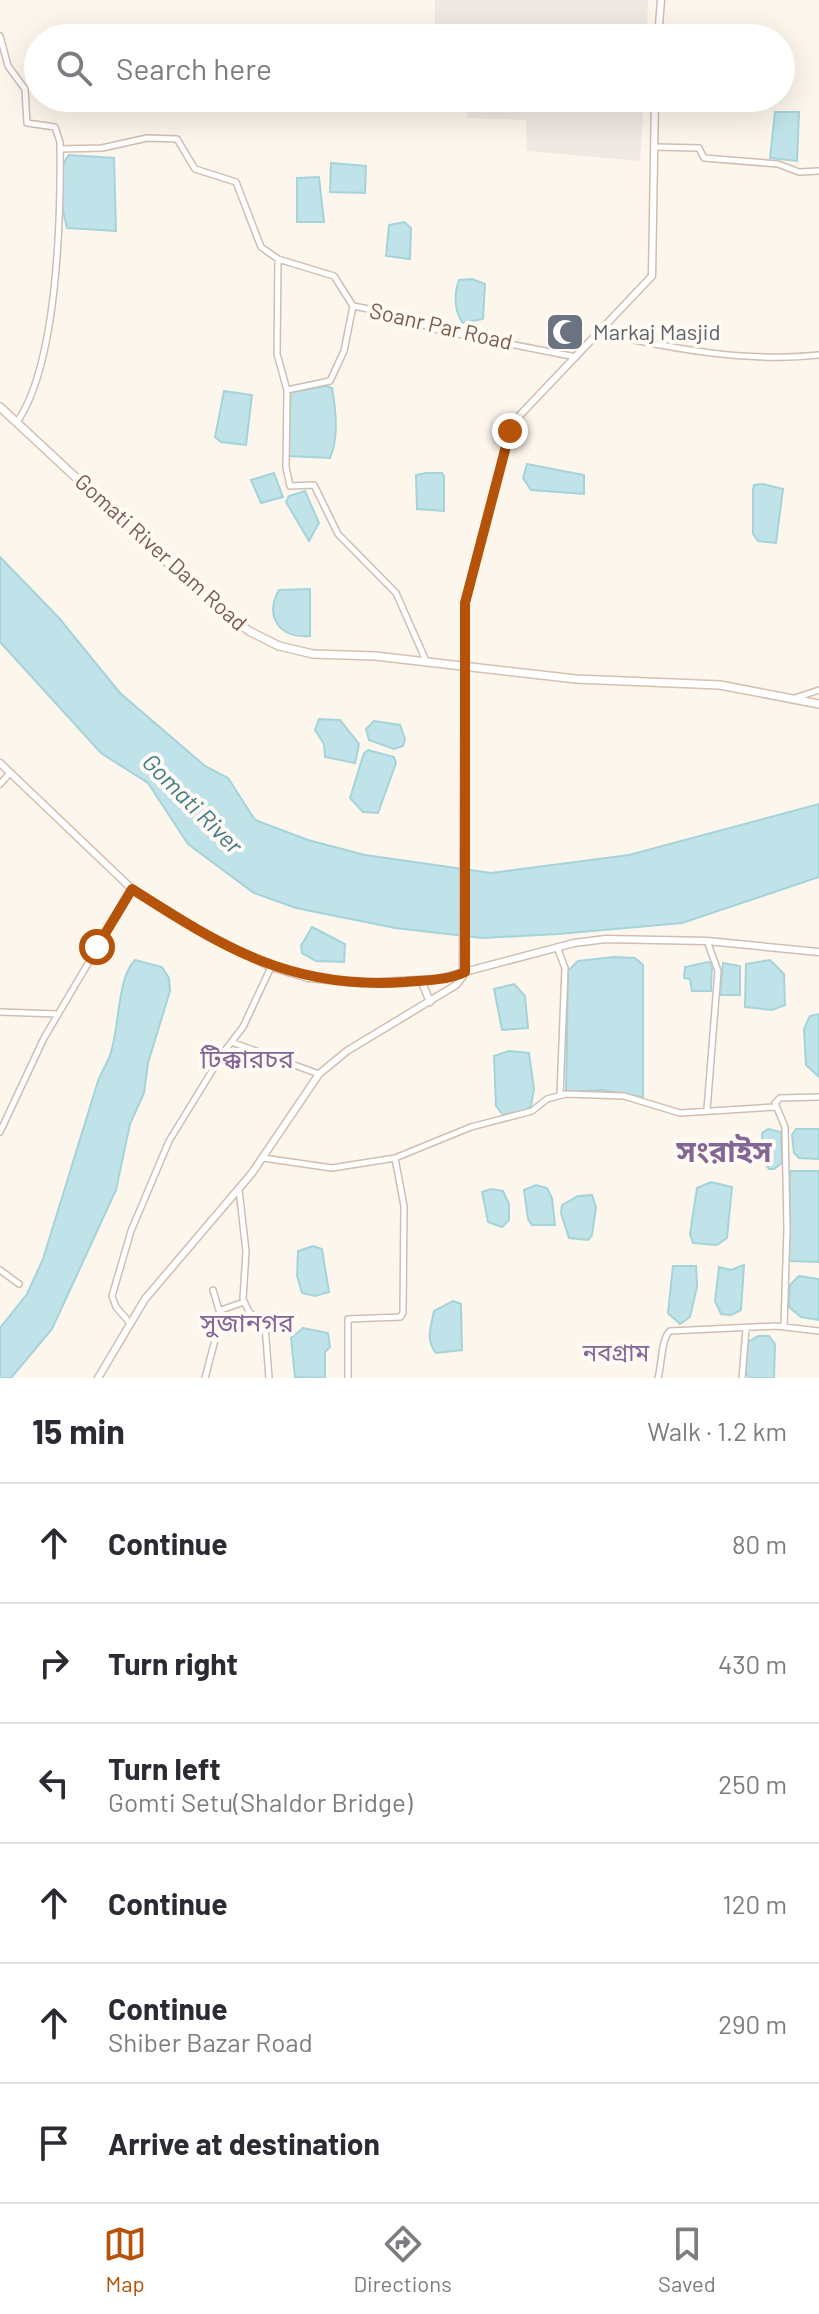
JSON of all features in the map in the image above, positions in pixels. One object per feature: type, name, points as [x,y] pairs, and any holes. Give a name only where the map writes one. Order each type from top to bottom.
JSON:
[{"type":"main road","name":"Gomati River Dam Road","points":[[0,407],[200,593],[249,631],[279,646],[313,654],[375,656],[463,669],[625,683],[720,685],[819,704]]},
{"type":"street","points":[[659,24],[661,0]]},
{"type":"street","points":[[0,36],[8,66],[24,88]]},
{"type":"street","points":[[17,422],[28,404],[35,380],[59,254],[60,149],[55,127],[27,123],[26,112]]},
{"type":"street","points":[[98,1378],[129,1322],[263,1158],[319,1074],[347,1051],[456,985],[465,972],[463,669],[467,594],[510,431],[521,414],[652,276],[655,112]]},
{"type":"street","points":[[60,149],[102,148],[147,138],[177,139],[195,169],[236,182],[261,247],[278,259],[334,276],[353,306],[344,351],[330,381],[287,390]]},
{"type":"street","points":[[654,147],[699,148],[704,158],[778,164],[799,172],[819,171]]},
{"type":"street","points":[[278,259],[277,354],[287,390],[286,467],[290,486],[314,485],[338,534],[396,593],[427,664]]},
{"type":"street","name":"Soanr Par Road","points":[[353,306],[384,312],[438,330],[486,336],[576,357]]},
{"type":"street","points":[[600,333],[657,345],[758,358],[819,355]]},
{"type":"street","points":[[794,698],[819,690]]},
{"type":"street","points":[[0,763],[132,889],[206,934],[271,967],[334,981],[421,980],[452,977],[557,947],[606,939],[707,941],[819,952]]},
{"type":"street","points":[[0,784],[10,773]]},
{"type":"street","points":[[0,1132],[58,1014],[132,889]]},
{"type":"street","points":[[707,941],[718,964],[707,1110]]},
{"type":"street","points":[[557,947],[565,978],[560,1095]]},
{"type":"street","points":[[129,1322],[116,1307],[112,1296],[131,1231],[169,1141],[223,1053],[234,1043],[271,967]]},
{"type":"street","points":[[421,980],[430,1002]]},
{"type":"street","points":[[0,1012],[58,1014]]},
{"type":"street","points":[[234,1043],[319,1074]]},
{"type":"street","points":[[263,1158],[332,1168],[395,1158],[471,1127],[532,1111],[560,1095],[600,1093],[631,1097],[672,1112],[775,1107],[781,1112],[785,1127],[787,1254],[784,1326]]},
{"type":"street","points":[[775,1107],[780,1098],[819,1097]]},
{"type":"street","points":[[348,1378],[348,1319],[400,1317],[403,1313],[404,1206],[395,1158]]},
{"type":"street","points":[[239,1189],[246,1251],[244,1302],[249,1312],[265,1325],[269,1378]]},
{"type":"street","points":[[0,1270],[19,1284]]},
{"type":"street","points":[[205,1378],[221,1310],[213,1290]]},
{"type":"street","points":[[221,1310],[244,1302]]},
{"type":"street","points":[[658,1378],[667,1332],[784,1326],[819,1331]]},
{"type":"street","points":[[742,1378],[746,1329]]},
{"type":"shaded area","points":[[435,0],[648,0],[647,24],[435,24]]},
{"type":"shaded area","points":[[468,112],[643,112],[640,161],[527,151],[526,120],[467,118]]},
{"type":"water","points":[[775,112],[799,112],[797,161],[770,158]]},
{"type":"water","points":[[69,155],[114,158],[116,231],[67,228],[61,180]]},
{"type":"water","points":[[331,163],[366,166],[365,193],[330,192]]},
{"type":"water","points":[[319,177],[324,222],[297,222],[297,178]]},
{"type":"water","points":[[404,222],[411,228],[410,259],[386,256],[389,225]]},
{"type":"water","points":[[472,279],[485,284],[483,319],[463,323],[456,308],[457,285],[459,280]]},
{"type":"water","points":[[326,386],[332,388],[336,433],[330,458],[288,456],[291,392]]},
{"type":"water","points":[[224,391],[252,395],[246,445],[221,442],[215,437]]},
{"type":"water","points":[[527,464],[584,475],[584,494],[531,490],[523,478]]},
{"type":"water","points":[[274,473],[283,497],[261,503],[251,480]]},
{"type":"water","points":[[442,473],[444,476],[444,511],[417,509],[416,475]]},
{"type":"water","points":[[754,485],[783,489],[776,543],[758,541],[753,534],[753,489]]},
{"type":"water","points":[[305,491],[319,523],[309,541],[286,502],[289,496]]},
{"type":"water","name":"Gomati River","points":[[0,557],[59,618],[120,693],[205,766],[228,778],[255,820],[308,840],[365,855],[491,873],[629,855],[819,804],[819,877],[682,923],[482,938],[395,928],[296,908],[254,893],[188,844],[148,783],[101,753],[0,642]]},
{"type":"water","points":[[310,589],[310,636],[290,634],[274,617],[273,609],[279,590]]},
{"type":"water","points":[[319,719],[340,720],[359,744],[355,763],[325,757],[324,744],[315,730]]},
{"type":"water","points":[[374,721],[400,725],[405,739],[403,746],[394,749],[369,740],[366,729]]},
{"type":"water","points":[[368,750],[394,757],[396,763],[378,813],[363,812],[350,798],[364,753]]},
{"type":"water","points":[[312,927],[345,944],[344,962],[316,961],[302,953],[301,946]]},
{"type":"water","points":[[635,958],[643,965],[643,1097],[601,1090],[566,1092],[568,971],[578,961]]},
{"type":"water","points":[[135,960],[162,967],[169,978],[170,991],[148,1063],[144,1093],[130,1124],[116,1190],[52,1329],[11,1378],[0,1378],[0,1328],[27,1294],[43,1259],[98,1081],[109,1058],[124,980]]},
{"type":"water","points":[[770,960],[784,974],[785,1005],[772,1010],[745,1007],[746,964]]},
{"type":"water","points":[[708,962],[712,964],[711,991],[692,991],[690,979],[684,978],[685,967]]},
{"type":"water","points":[[723,963],[740,966],[740,995],[720,995]]},
{"type":"water","points":[[514,984],[525,996],[528,1028],[502,1030],[494,989]]},
{"type":"water","points":[[819,1014],[819,1077],[806,1065],[804,1029],[810,1016]]},
{"type":"water","points":[[509,1051],[529,1053],[534,1089],[531,1106],[503,1115],[496,1106],[494,1056]]},
{"type":"water","points":[[768,1129],[781,1132],[782,1163],[774,1169],[769,1169],[763,1161],[762,1133]]},
{"type":"water","points":[[796,1129],[819,1129],[819,1159],[799,1158],[794,1153],[792,1135]]},
{"type":"water","points":[[790,1171],[819,1171],[819,1262],[789,1261]]},
{"type":"water","points":[[711,1182],[732,1187],[727,1238],[717,1245],[693,1243],[690,1234],[697,1188]]},
{"type":"water","points":[[536,1185],[547,1188],[552,1198],[555,1225],[532,1225],[528,1219],[524,1190]]},
{"type":"water","points":[[491,1189],[503,1191],[509,1204],[509,1220],[502,1227],[488,1222],[482,1192]]},
{"type":"water","points":[[592,1195],[596,1207],[592,1235],[588,1240],[569,1238],[561,1213],[562,1205],[578,1196]]},
{"type":"water","points":[[313,1246],[322,1249],[329,1292],[315,1296],[302,1293],[297,1276],[298,1251]]},
{"type":"water","points":[[744,1265],[741,1310],[731,1315],[721,1314],[715,1301],[719,1267],[731,1270]]},
{"type":"water","points":[[673,1266],[696,1266],[697,1287],[690,1317],[680,1324],[668,1313]]},
{"type":"water","points":[[799,1276],[819,1279],[819,1320],[801,1317],[789,1307],[790,1285]]},
{"type":"water","points":[[453,1301],[461,1304],[462,1350],[436,1353],[430,1338],[434,1311]]},
{"type":"water","points":[[303,1328],[328,1333],[330,1347],[325,1352],[325,1378],[295,1377],[291,1338]]},
{"type":"water","points":[[758,1336],[769,1336],[775,1344],[774,1378],[749,1378],[745,1372],[748,1342]]},
{"type":"place","name":"Markaj Masjid","points":[[565,332]]},
{"type":"district","name":"টিক্কারচর","points":[[247,1059]]},
{"type":"district","name":"সংরাইস","points":[[724,1152]]},
{"type":"district","name":"সুজানগর","points":[[247,1323]]},
{"type":"district","name":"নবগ্ৰাম","points":[[616,1353]]},
{"type":"route","points":[[97,947],[132,889],[206,934],[271,967],[308,978],[391,983],[452,977],[465,972],[465,603],[510,431]]}]
